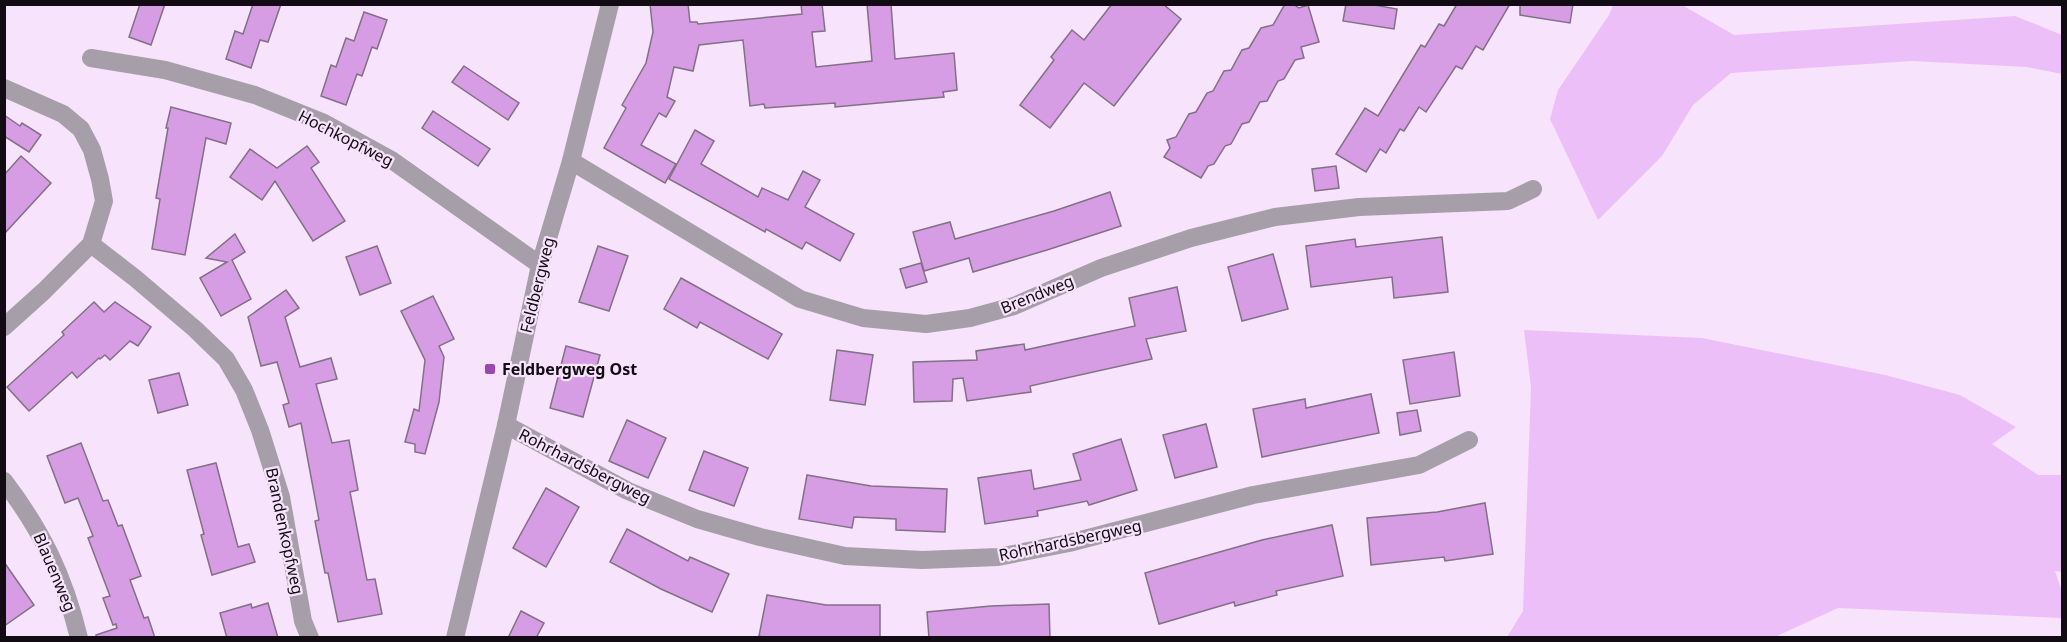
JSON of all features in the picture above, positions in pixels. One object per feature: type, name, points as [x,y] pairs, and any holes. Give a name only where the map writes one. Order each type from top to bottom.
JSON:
[{"type":"street","name":"Feldbergweg","points":[[455,638],[506,425],[540,265],[571,161],[610,4]]},
{"type":"street","name":"Hochkopfweg","points":[[91,58],[165,70],[255,95],[322,122],[393,161],[540,265]]},
{"type":"street","points":[[4,88],[63,114],[81,129],[92,150],[104,201],[91,244],[4,327]]},
{"type":"street","name":"Brendweg","points":[[571,161],[800,299],[862,318],[926,324],[970,318],[1014,306],[1101,268],[1191,238],[1275,217],[1359,207],[1508,201],[1533,189]]},
{"type":"street","name":"Brandenkopfweg","points":[[91,244],[195,329],[226,359],[244,390],[260,430],[281,496],[303,621],[310,638]]},
{"type":"street","name":"Rohrhardsbergweg","points":[[506,425],[628,491],[697,519],[760,537],[845,556],[922,560],[998,557],[1069,543],[1253,495],[1419,465],[1469,440]]},
{"type":"street","name":"Blauenweg","points":[[4,481],[23,506],[46,544],[70,600],[79,638]]},
{"type":"shaded area","points":[[1613,5],[1682,5],[1734,35],[2015,16],[2062,35],[2062,74],[2027,67],[1912,61],[1731,73],[1693,105],[1662,156],[1598,220],[1550,119],[1558,90],[1609,15]]},
{"type":"shaded area","points":[[1524,330],[1702,338],[1885,375],[1960,395],[2016,427],[1992,444],[2038,475],[2062,475],[2062,572],[2055,571],[2062,592],[2062,618],[1838,608],[1775,637],[1507,637],[1523,611],[1531,387]]},
{"type":"building","points":[[140,4],[165,4],[151,45],[129,37]]},
{"type":"building","points":[[253,4],[281,4],[268,42],[260,40],[251,68],[226,59],[235,31],[243,34]]},
{"type":"building","points":[[650,4],[688,4],[690,22],[698,24],[802,14],[801,4],[822,4],[825,31],[812,32],[816,67],[872,61],[867,4],[891,4],[895,59],[954,53],[957,90],[943,92],[944,97],[835,107],[835,103],[765,108],[764,104],[750,106],[743,40],[699,45],[693,71],[674,67],[667,97],[675,101],[666,117],[659,113],[641,145],[676,164],[665,183],[604,148],[626,108],[622,105],[646,63],[653,32]]},
{"type":"building","points":[[1112,4],[1163,4],[1181,19],[1114,106],[1084,83],[1050,128],[1020,105],[1054,60],[1051,57],[1072,30],[1084,40]]},
{"type":"building","points":[[1285,4],[1293,4],[1299,8],[1308,5],[1319,42],[1301,47],[1304,58],[1295,60],[1284,79],[1278,81],[1267,101],[1260,102],[1249,122],[1242,124],[1231,144],[1225,146],[1214,164],[1208,166],[1201,178],[1164,157],[1170,148],[1167,140],[1176,137],[1189,114],[1196,112],[1207,93],[1213,91],[1224,71],[1231,70],[1242,50],[1249,48],[1261,28],[1273,25]]},
{"type":"building","points":[[1346,4],[1369,4],[1397,9],[1394,29],[1343,21]]},
{"type":"building","points":[[1457,4],[1510,4],[1483,50],[1476,46],[1462,69],[1456,66],[1426,112],[1419,107],[1404,131],[1400,129],[1386,153],[1380,149],[1366,172],[1336,154],[1365,108],[1378,116],[1421,45],[1425,47],[1439,24],[1444,26]]},
{"type":"building","points":[[1520,4],[1573,4],[1570,23],[1520,15]]},
{"type":"building","points":[[364,12],[387,20],[377,49],[372,47],[362,76],[357,74],[346,105],[321,96],[331,65],[336,67],[346,38],[354,41]]},
{"type":"building","points":[[464,66],[519,103],[508,120],[452,82]]},
{"type":"building","points":[[171,107],[231,123],[226,144],[206,138],[185,255],[152,249],[160,199],[156,198]]},
{"type":"building","points":[[433,111],[490,149],[478,166],[422,128]]},
{"type":"building","points":[[4,115],[20,126],[22,123],[41,135],[29,152],[4,136]]},
{"type":"building","points":[[695,130],[714,141],[701,164],[758,197],[762,188],[788,200],[803,171],[820,180],[805,207],[854,234],[840,261],[806,242],[802,249],[766,229],[765,232],[669,179]]},
{"type":"building","points":[[307,146],[319,162],[311,168],[345,221],[313,241],[275,181],[262,200],[230,177],[250,149],[277,168]]},
{"type":"building","points":[[21,156],[51,183],[4,234],[4,175]]},
{"type":"building","points":[[1336,166],[1339,188],[1315,191],[1312,169]]},
{"type":"building","points":[[1110,192],[1121,226],[973,272],[969,258],[924,271],[913,232],[950,222],[955,239],[1054,211]]},
{"type":"building","points":[[235,234],[245,252],[232,260],[251,299],[221,316],[200,278],[227,262],[206,258]]},
{"type":"building","points":[[1442,237],[1448,292],[1394,298],[1392,277],[1311,287],[1306,246],[1355,239],[1356,247]]},
{"type":"building","points":[[377,246],[391,283],[360,295],[346,257]]},
{"type":"building","points":[[598,246],[628,256],[609,311],[579,302]]},
{"type":"building","points":[[1273,254],[1288,309],[1242,321],[1228,267]]},
{"type":"building","points":[[921,263],[927,282],[906,288],[900,269]]},
{"type":"building","points":[[681,278],[782,334],[768,359],[700,322],[697,328],[664,309]]},
{"type":"building","points":[[1177,287],[1186,331],[1146,339],[1152,359],[1030,386],[1031,392],[967,401],[963,378],[953,379],[952,401],[914,402],[913,362],[977,360],[976,351],[1024,344],[1025,350],[1135,326],[1129,298]]},
{"type":"building","points":[[286,290],[299,308],[285,317],[300,367],[331,358],[337,379],[316,384],[332,443],[349,440],[358,490],[350,492],[367,580],[375,579],[382,614],[338,622],[315,521],[319,520],[301,423],[289,427],[283,405],[289,403],[277,362],[261,366],[248,317]]},
{"type":"building","points":[[433,296],[454,339],[439,346],[444,357],[439,402],[425,454],[415,452],[415,444],[405,442],[414,409],[419,411],[425,360],[401,311]]},
{"type":"building","points":[[94,302],[104,312],[115,302],[151,327],[138,346],[130,341],[110,360],[105,355],[99,358],[77,378],[72,372],[29,411],[7,387],[64,335],[62,332]]},
{"type":"building","points":[[566,346],[600,355],[583,417],[550,408]]},
{"type":"building","points":[[837,350],[873,355],[865,405],[830,400]]},
{"type":"building","points":[[1454,352],[1460,396],[1410,404],[1403,360]]},
{"type":"building","points":[[179,373],[188,405],[158,413],[149,380]]},
{"type":"building","points":[[1371,394],[1379,433],[1262,457],[1253,409],[1305,399],[1306,408]]},
{"type":"building","points":[[1417,410],[1421,431],[1400,435],[1397,413]]},
{"type":"building","points":[[627,420],[666,438],[648,478],[609,461]]},
{"type":"building","points":[[1206,424],[1217,467],[1175,478],[1163,435]]},
{"type":"building","points":[[1121,439],[1137,490],[1089,505],[1087,501],[1037,511],[1038,516],[985,524],[978,478],[1031,470],[1034,489],[1081,480],[1073,454]]},
{"type":"building","points":[[81,443],[103,501],[108,500],[118,526],[122,525],[141,576],[130,580],[144,618],[148,617],[155,638],[97,638],[96,635],[117,628],[116,624],[113,625],[103,598],[110,596],[88,538],[93,536],[78,498],[65,503],[47,456]]},
{"type":"building","points":[[704,451],[748,468],[734,506],[689,490]]},
{"type":"building","points":[[216,463],[238,547],[249,544],[255,562],[212,575],[187,470]]},
{"type":"building","points":[[807,475],[871,486],[947,489],[945,532],[896,530],[896,519],[854,517],[852,528],[799,519]]},
{"type":"building","points":[[546,488],[579,507],[546,567],[513,548]]},
{"type":"building","points":[[1485,503],[1493,554],[1445,561],[1444,557],[1371,565],[1367,518],[1437,512]]},
{"type":"building","points":[[1332,525],[1343,576],[1276,591],[1277,595],[1235,606],[1234,602],[1159,624],[1145,573],[1262,540]]},
{"type":"building","points":[[627,529],[688,561],[690,557],[729,574],[712,612],[610,562]]},
{"type":"building","points":[[4,562],[34,605],[4,626]]},
{"type":"building","points":[[767,595],[826,605],[880,605],[880,638],[769,638],[759,636]]},
{"type":"building","points":[[268,603],[278,638],[227,638],[220,613],[251,604],[252,608]]},
{"type":"building","points":[[1049,604],[1050,638],[929,638],[927,612]]},
{"type":"building","points":[[521,611],[544,623],[536,638],[508,638]]},
{"type":"place","name":"Feldbergweg Ost","points":[[490,369]]}]
